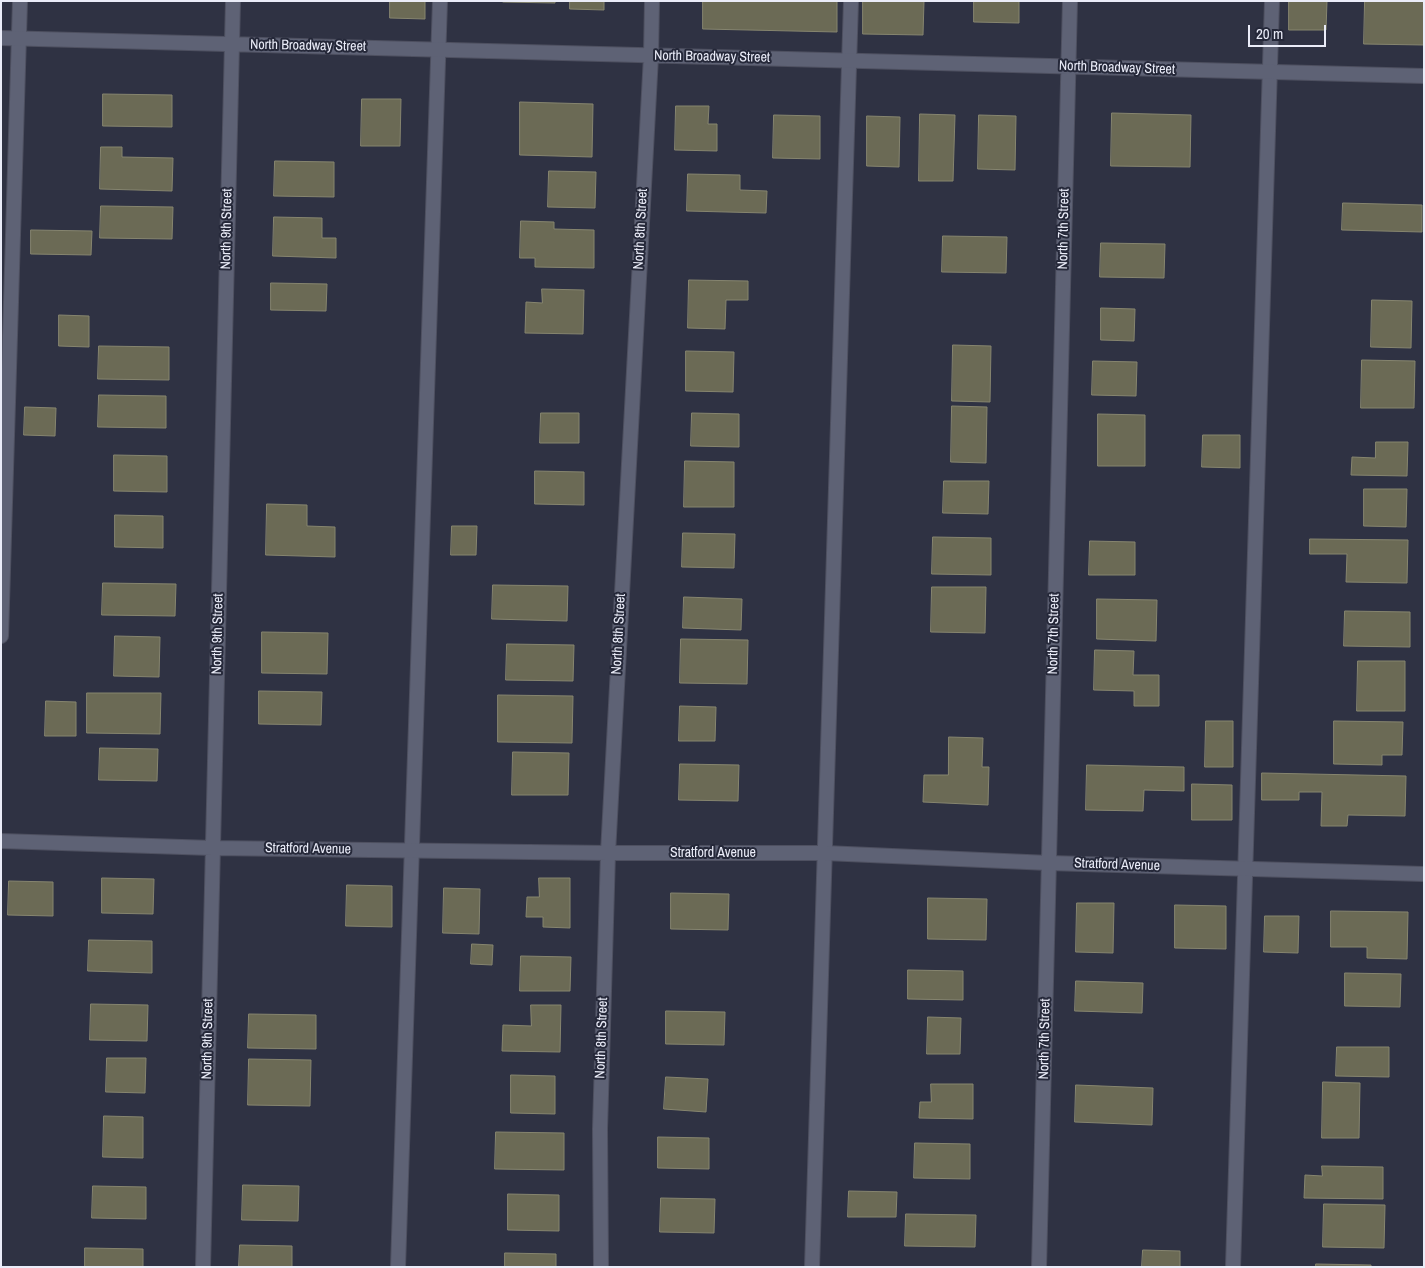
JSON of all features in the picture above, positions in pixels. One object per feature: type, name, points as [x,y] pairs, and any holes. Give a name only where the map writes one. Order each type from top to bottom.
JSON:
[{"type":"street","points":[[1,636],[20,1]]},
{"type":"street","name":"North 9th Street","points":[[202,1267],[233,1]]},
{"type":"street","points":[[398,1267],[440,1]]},
{"type":"street","name":"North 8th Street","points":[[601,1267],[600,1129],[608,853],[651,56],[652,1]]},
{"type":"street","points":[[812,1267],[851,1]]},
{"type":"street","name":"North 7th Street","points":[[1039,1267],[1070,1]]},
{"type":"street","points":[[1233,1267],[1272,1]]},
{"type":"street","name":"North Broadway Street","points":[[1,38],[1424,76]]},
{"type":"street","name":"Stratford Avenue","points":[[1,841],[212,848],[608,853],[825,853],[1245,870],[1424,874]]},
{"type":"building","points":[[390,1],[425,1],[425,19],[390,18]]},
{"type":"building","points":[[555,1],[555,3],[503,2]]},
{"type":"building","points":[[570,1],[604,1],[604,10],[570,9]]},
{"type":"building","points":[[703,1],[837,1],[837,32],[703,29]]},
{"type":"building","points":[[863,1],[924,1],[923,35],[863,34]]},
{"type":"building","points":[[974,1],[1019,1],[1019,23],[974,22]]},
{"type":"building","points":[[1289,1],[1327,1],[1326,30],[1289,30]]},
{"type":"building","points":[[1365,1],[1424,1],[1424,45],[1364,44]]},
{"type":"building","points":[[103,94],[172,95],[172,127],[103,126]]},
{"type":"building","points":[[362,99],[401,99],[400,146],[361,146]]},
{"type":"building","points":[[520,102],[593,104],[592,157],[520,155]]},
{"type":"building","points":[[676,106],[709,106],[708,124],[717,124],[717,151],[675,150]]},
{"type":"building","points":[[1112,113],[1191,115],[1190,167],[1111,166]]},
{"type":"building","points":[[920,114],[955,115],[953,181],[919,181]]},
{"type":"building","points":[[774,115],[820,116],[820,159],[773,158]]},
{"type":"building","points":[[979,115],[1016,116],[1015,170],[978,169]]},
{"type":"building","points":[[867,116],[900,117],[899,167],[867,166]]},
{"type":"building","points":[[101,147],[122,147],[122,157],[173,158],[172,191],[100,189]]},
{"type":"building","points":[[275,161],[334,162],[334,197],[274,196]]},
{"type":"building","points":[[549,171],[596,172],[595,208],[548,207]]},
{"type":"building","points":[[688,174],[740,175],[740,190],[767,191],[766,213],[687,211]]},
{"type":"building","points":[[1343,203],[1422,205],[1422,232],[1342,230]]},
{"type":"building","points":[[101,206],[173,207],[172,239],[100,238]]},
{"type":"building","points":[[274,217],[322,218],[322,238],[336,238],[336,258],[273,256]]},
{"type":"building","points":[[521,221],[554,222],[554,229],[594,230],[594,268],[535,267],[535,258],[520,258]]},
{"type":"building","points":[[31,230],[92,231],[91,255],[31,254]]},
{"type":"building","points":[[943,236],[1007,237],[1006,273],[942,272]]},
{"type":"building","points":[[1101,243],[1165,244],[1164,278],[1100,277]]},
{"type":"building","points":[[689,280],[748,281],[748,300],[726,300],[725,329],[688,328]]},
{"type":"building","points":[[271,283],[327,284],[326,311],[271,310]]},
{"type":"building","points":[[542,289],[584,290],[583,334],[525,333],[526,302],[542,303]]},
{"type":"building","points":[[1372,300],[1412,301],[1411,348],[1371,347]]},
{"type":"building","points":[[1101,308],[1135,309],[1134,341],[1101,340]]},
{"type":"building","points":[[59,315],[89,316],[89,347],[59,346]]},
{"type":"building","points":[[953,345],[991,346],[990,402],[952,401]]},
{"type":"building","points":[[99,346],[169,347],[169,380],[98,379]]},
{"type":"building","points":[[686,351],[734,352],[733,392],[686,391]]},
{"type":"building","points":[[1362,360],[1415,361],[1414,408],[1361,408]]},
{"type":"building","points":[[1093,361],[1137,362],[1136,396],[1092,395]]},
{"type":"building","points":[[99,395],[166,396],[166,428],[98,427]]},
{"type":"building","points":[[952,406],[987,407],[986,463],[951,462]]},
{"type":"building","points":[[25,407],[56,408],[55,436],[24,435]]},
{"type":"building","points":[[541,413],[579,413],[579,443],[540,443]]},
{"type":"building","points":[[692,413],[739,414],[739,447],[691,446]]},
{"type":"building","points":[[1098,414],[1145,415],[1145,466],[1098,466]]},
{"type":"building","points":[[1203,435],[1240,435],[1240,468],[1202,467]]},
{"type":"building","points":[[1376,442],[1408,442],[1407,476],[1351,475],[1352,457],[1375,458]]},
{"type":"building","points":[[114,455],[167,456],[167,492],[114,491]]},
{"type":"building","points":[[685,461],[734,462],[734,507],[684,507]]},
{"type":"building","points":[[535,471],[584,472],[584,505],[535,504]]},
{"type":"building","points":[[944,481],[989,481],[988,514],[943,513]]},
{"type":"building","points":[[1364,489],[1407,489],[1406,527],[1364,526]]},
{"type":"building","points":[[267,504],[307,505],[307,526],[335,527],[335,557],[266,555]]},
{"type":"building","points":[[115,515],[163,516],[163,548],[115,547]]},
{"type":"building","points":[[452,526],[477,526],[476,555],[451,555]]},
{"type":"building","points":[[683,533],[735,534],[734,568],[682,567]]},
{"type":"building","points":[[933,537],[991,538],[991,575],[932,574]]},
{"type":"building","points":[[1310,539],[1408,540],[1407,583],[1346,582],[1347,554],[1310,554]]},
{"type":"building","points":[[1090,541],[1135,542],[1135,575],[1089,575]]},
{"type":"building","points":[[103,583],[176,584],[175,616],[102,615]]},
{"type":"building","points":[[493,585],[568,586],[567,621],[492,619]]},
{"type":"building","points":[[932,587],[986,587],[985,633],[931,632]]},
{"type":"building","points":[[684,597],[742,599],[741,630],[683,628]]},
{"type":"building","points":[[1097,599],[1157,600],[1156,641],[1097,639]]},
{"type":"building","points":[[1345,611],[1410,612],[1410,647],[1344,646]]},
{"type":"building","points":[[262,632],[328,633],[327,674],[262,673]]},
{"type":"building","points":[[115,636],[160,637],[159,677],[114,676]]},
{"type":"building","points":[[681,639],[748,640],[747,684],[680,683]]},
{"type":"building","points":[[507,644],[574,645],[573,681],[506,680]]},
{"type":"building","points":[[1095,650],[1134,651],[1133,675],[1159,675],[1159,706],[1134,706],[1134,691],[1094,690]]},
{"type":"building","points":[[1358,661],[1405,661],[1405,711],[1357,711]]},
{"type":"building","points":[[259,691],[322,692],[321,725],[259,724]]},
{"type":"building","points":[[87,693],[161,693],[160,734],[87,733]]},
{"type":"building","points":[[498,695],[573,696],[572,743],[498,742]]},
{"type":"building","points":[[46,701],[76,702],[76,736],[45,736]]},
{"type":"building","points":[[680,706],[716,707],[715,741],[679,741]]},
{"type":"building","points":[[1206,721],[1233,721],[1233,767],[1205,767]]},
{"type":"building","points":[[1334,721],[1403,722],[1402,755],[1382,755],[1382,765],[1334,764]]},
{"type":"building","points":[[949,737],[983,738],[982,767],[989,767],[988,805],[923,802],[924,775],[948,775]]},
{"type":"building","points":[[100,748],[158,749],[157,781],[99,780]]},
{"type":"building","points":[[513,752],[569,753],[568,795],[512,795]]},
{"type":"building","points":[[680,764],[739,765],[738,801],[679,800]]},
{"type":"building","points":[[1087,765],[1184,767],[1184,791],[1144,790],[1143,811],[1086,810]]},
{"type":"building","points":[[1262,773],[1406,776],[1405,816],[1348,815],[1347,826],[1321,826],[1322,792],[1299,792],[1299,800],[1262,800]]},
{"type":"building","points":[[1192,784],[1232,785],[1232,820],[1192,820]]},
{"type":"building","points":[[102,878],[154,879],[153,914],[102,913]]},
{"type":"building","points":[[539,878],[570,878],[570,928],[543,927],[543,917],[526,917],[527,897],[539,897]]},
{"type":"building","points":[[9,881],[53,882],[53,916],[8,915]]},
{"type":"building","points":[[347,885],[392,886],[392,927],[346,926]]},
{"type":"building","points":[[444,888],[480,889],[479,934],[443,933]]},
{"type":"building","points":[[671,893],[729,894],[728,930],[671,929]]},
{"type":"building","points":[[928,898],[987,899],[986,940],[928,939]]},
{"type":"building","points":[[1077,903],[1114,903],[1113,953],[1076,952]]},
{"type":"building","points":[[1175,905],[1226,906],[1226,949],[1175,948]]},
{"type":"building","points":[[1331,911],[1408,912],[1407,959],[1367,958],[1367,947],[1331,947]]},
{"type":"building","points":[[1265,916],[1299,916],[1298,953],[1264,952]]},
{"type":"building","points":[[89,940],[152,941],[152,973],[88,971]]},
{"type":"building","points":[[472,944],[493,945],[492,965],[471,964]]},
{"type":"building","points":[[521,956],[571,957],[570,991],[520,991]]},
{"type":"building","points":[[908,970],[963,971],[963,1000],[908,999]]},
{"type":"building","points":[[1345,973],[1401,974],[1400,1007],[1345,1006]]},
{"type":"building","points":[[1076,981],[1143,983],[1142,1013],[1075,1011]]},
{"type":"building","points":[[91,1004],[148,1005],[147,1041],[90,1040]]},
{"type":"building","points":[[531,1005],[561,1005],[560,1052],[502,1051],[503,1025],[531,1026]]},
{"type":"building","points":[[666,1011],[725,1012],[724,1045],[666,1044]]},
{"type":"building","points":[[249,1014],[316,1015],[316,1049],[248,1048]]},
{"type":"building","points":[[928,1017],[961,1018],[960,1054],[927,1054]]},
{"type":"building","points":[[1337,1047],[1389,1047],[1389,1077],[1336,1076]]},
{"type":"building","points":[[107,1058],[146,1058],[145,1093],[106,1092]]},
{"type":"building","points":[[249,1059],[311,1060],[310,1106],[248,1105]]},
{"type":"building","points":[[511,1075],[555,1076],[555,1114],[511,1113]]},
{"type":"building","points":[[666,1077],[708,1079],[706,1112],[664,1109]]},
{"type":"building","points":[[1323,1082],[1360,1083],[1359,1138],[1322,1138]]},
{"type":"building","points":[[931,1084],[973,1084],[973,1119],[919,1118],[920,1102],[931,1102]]},
{"type":"building","points":[[1076,1085],[1153,1088],[1152,1125],[1075,1122]]},
{"type":"building","points":[[104,1116],[143,1117],[143,1158],[103,1157]]},
{"type":"building","points":[[496,1132],[564,1133],[564,1170],[495,1169]]},
{"type":"building","points":[[658,1137],[709,1138],[709,1169],[658,1168]]},
{"type":"building","points":[[915,1143],[970,1144],[970,1179],[914,1178]]},
{"type":"building","points":[[1322,1166],[1383,1167],[1383,1199],[1304,1198],[1305,1175],[1322,1176]]},
{"type":"building","points":[[243,1185],[299,1186],[298,1221],[242,1220]]},
{"type":"building","points":[[93,1186],[146,1187],[146,1219],[92,1218]]},
{"type":"building","points":[[849,1191],[897,1192],[896,1217],[848,1217]]},
{"type":"building","points":[[508,1194],[559,1195],[559,1231],[508,1230]]},
{"type":"building","points":[[661,1198],[715,1199],[714,1233],[660,1232]]},
{"type":"building","points":[[1324,1204],[1385,1205],[1384,1248],[1323,1247]]},
{"type":"building","points":[[906,1214],[976,1215],[975,1247],[905,1246]]},
{"type":"building","points":[[240,1245],[292,1246],[292,1267],[239,1267]]},
{"type":"building","points":[[85,1248],[143,1249],[143,1267],[85,1267]]},
{"type":"building","points":[[1143,1250],[1180,1251],[1180,1267],[1142,1267]]},
{"type":"building","points":[[505,1253],[556,1254],[556,1267],[505,1267]]},
{"type":"building","points":[[1316,1264],[1371,1265],[1371,1267],[1316,1267]]}]
